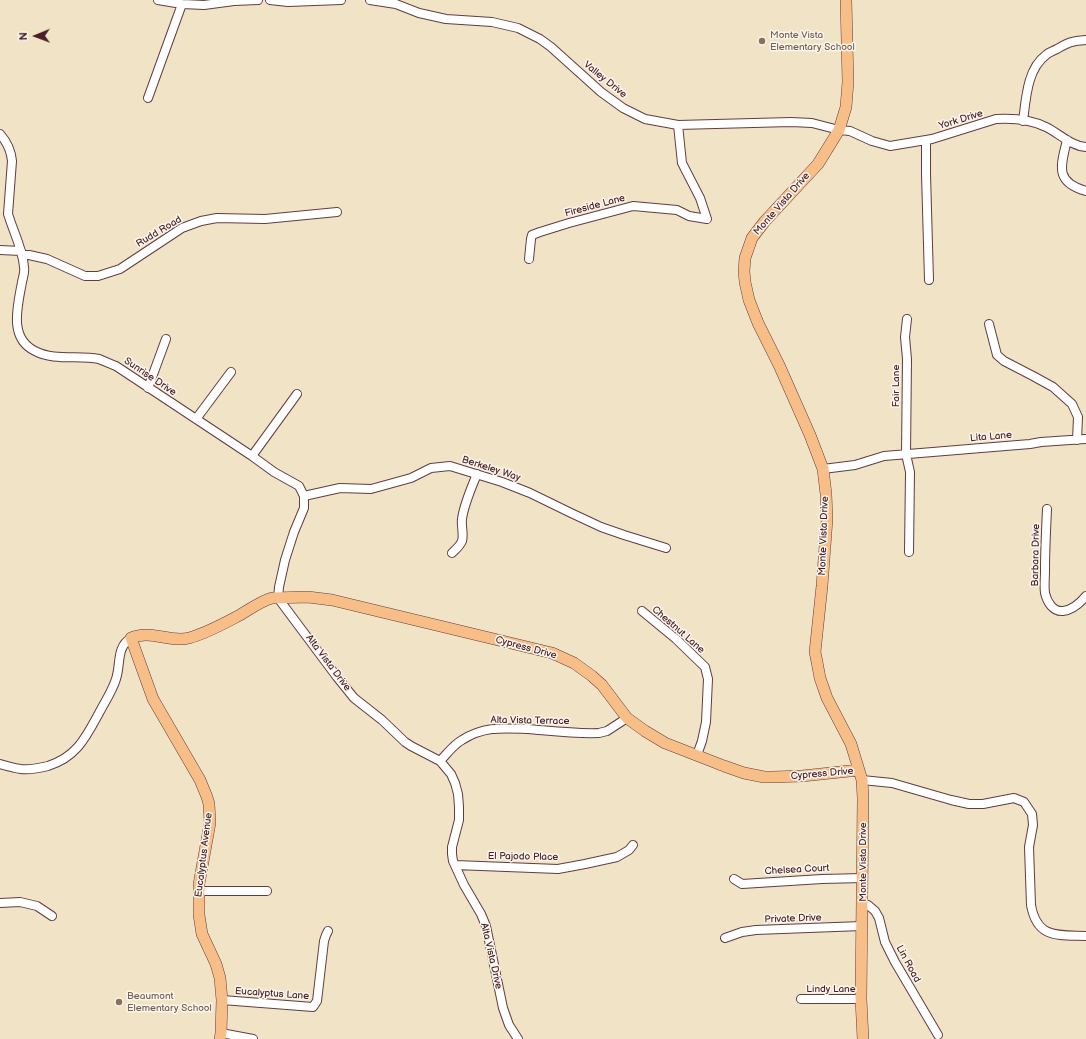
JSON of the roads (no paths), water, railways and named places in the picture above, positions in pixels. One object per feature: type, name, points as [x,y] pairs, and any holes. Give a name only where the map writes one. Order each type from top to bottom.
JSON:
[{"type":"main road","name":"Monte Vista Drive","points":[[846,0],[848,82],[846,107],[839,130],[818,164],[765,221],[752,238],[745,258],[744,271],[749,300],[758,323],[779,365],[810,435],[823,469],[827,519],[815,652],[820,678],[827,698],[852,744],[861,775],[863,798],[861,999],[863,1039]]},
{"type":"main road","name":"Cypress Drive","points":[[278,598],[308,597],[332,600],[552,653],[574,664],[592,676],[602,685],[627,718],[645,731],[665,743],[738,771],[764,777],[861,775]]},
{"type":"main road","points":[[131,638],[144,634],[173,639],[187,638],[220,626],[268,600],[278,598]]},
{"type":"main road","name":"Eucalyptus Avenue","points":[[131,638],[153,699],[200,780],[209,804],[210,823],[202,862],[199,891],[199,915],[200,929],[218,970],[221,981],[222,1000],[220,1036]]},
{"type":"street","points":[[158,0],[182,4],[258,0]]},
{"type":"street","points":[[270,0],[288,2],[341,0]]},
{"type":"street","name":"Valley Drive","points":[[370,0],[396,4],[419,13],[446,19],[492,22],[518,28],[540,39],[551,47],[600,92],[623,108],[645,119],[678,125],[791,122],[812,123],[839,130]]},
{"type":"street","points":[[148,98],[182,4]]},
{"type":"street","points":[[1023,121],[1027,90],[1036,66],[1046,55],[1072,41],[1086,40]]},
{"type":"street","name":"York Drive","points":[[839,130],[850,131],[872,141],[890,146],[926,140],[1006,118],[1035,123],[1046,127],[1074,144],[1086,147]]},
{"type":"street","name":"Fireside Lane","points":[[529,259],[532,235],[562,225],[633,206],[677,210],[689,216],[707,219],[700,198],[682,163],[678,125]]},
{"type":"street","name":"Sunrise Drive","points":[[0,134],[5,139],[11,153],[12,161],[8,214],[22,253],[25,268],[16,323],[18,334],[22,340],[34,351],[46,355],[99,359],[116,366],[274,472],[300,486],[304,496]]},
{"type":"street","points":[[926,140],[929,280]]},
{"type":"street","points":[[1067,140],[1061,167],[1064,177],[1067,182],[1086,191]]},
{"type":"street","name":"Rudd Road","points":[[0,250],[47,259],[85,276],[98,276],[120,269],[182,228],[201,221],[217,218],[265,218],[337,212]]},
{"type":"street","name":"Fair Lane","points":[[906,454],[905,337],[907,319]]},
{"type":"street","name":"Lita Lane","points":[[823,469],[855,465],[884,456],[1081,439],[1078,417],[1072,404],[1053,387],[1004,362],[997,355],[989,324]]},
{"type":"street","points":[[148,388],[166,339]]},
{"type":"street","points":[[196,419],[231,372]]},
{"type":"street","points":[[252,456],[297,394]]},
{"type":"street","points":[[906,454],[910,472],[909,552]]},
{"type":"street","name":"Berkeley Way","points":[[304,496],[340,488],[371,489],[410,478],[431,468],[450,466],[530,493],[601,527],[666,548]]},
{"type":"street","points":[[452,553],[462,542],[463,537],[461,525],[463,512],[477,474]]},
{"type":"street","points":[[278,598],[285,560],[304,508],[304,496]]},
{"type":"street","name":"Barbara Drive","points":[[1047,509],[1045,588],[1050,603],[1054,609],[1066,611],[1080,603],[1086,596]]},
{"type":"street","name":"Alta Vista Drive","points":[[278,598],[354,698],[379,717],[405,742],[440,761],[451,774],[458,794],[459,815],[452,847],[452,854],[464,885],[481,914],[486,926],[504,1008],[509,1025],[518,1039]]},
{"type":"street","name":"Chestnut Lane","points":[[642,611],[676,639],[705,667],[707,672],[706,722],[697,755]]},
{"type":"street","points":[[0,764],[22,769],[37,768],[55,763],[73,753],[84,740],[112,688],[118,672],[122,648],[124,643],[131,638]]},
{"type":"street","name":"Alta Vista Terrace","points":[[440,761],[461,740],[478,732],[489,729],[505,728],[599,733],[607,731],[627,718]]},
{"type":"street","name":"Cypress Drive","points":[[861,775],[969,804],[983,804],[1014,798],[1024,802],[1032,814],[1033,825],[1029,847],[1031,906],[1037,924],[1049,933],[1060,936],[1086,936]]},
{"type":"street","name":"El Pajodo Place","points":[[455,865],[558,868],[616,857],[629,850],[633,844]]},
{"type":"street","name":"Chelsea Court","points":[[734,879],[742,884],[863,878]]},
{"type":"street","points":[[199,891],[267,891]]},
{"type":"street","points":[[0,903],[20,902],[37,906],[52,916]]},
{"type":"street","name":"Lin Road","points":[[862,905],[868,905],[875,911],[885,942],[895,962],[938,1035]]},
{"type":"street","name":"Private Drive","points":[[725,938],[742,932],[756,930],[862,926]]},
{"type":"street","name":"Eucalyptus Lane","points":[[222,1000],[313,1007],[317,1001],[324,941],[328,931]]},
{"type":"street","name":"Lindy Lane","points":[[801,999],[861,999]]},
{"type":"street","points":[[220,1036],[253,1039]]},
{"type":"place","name":"Monte Vista Elementary School","points":[[762,41]]},
{"type":"place","name":"Beaumont Elementary School","points":[[119,1002]]}]
